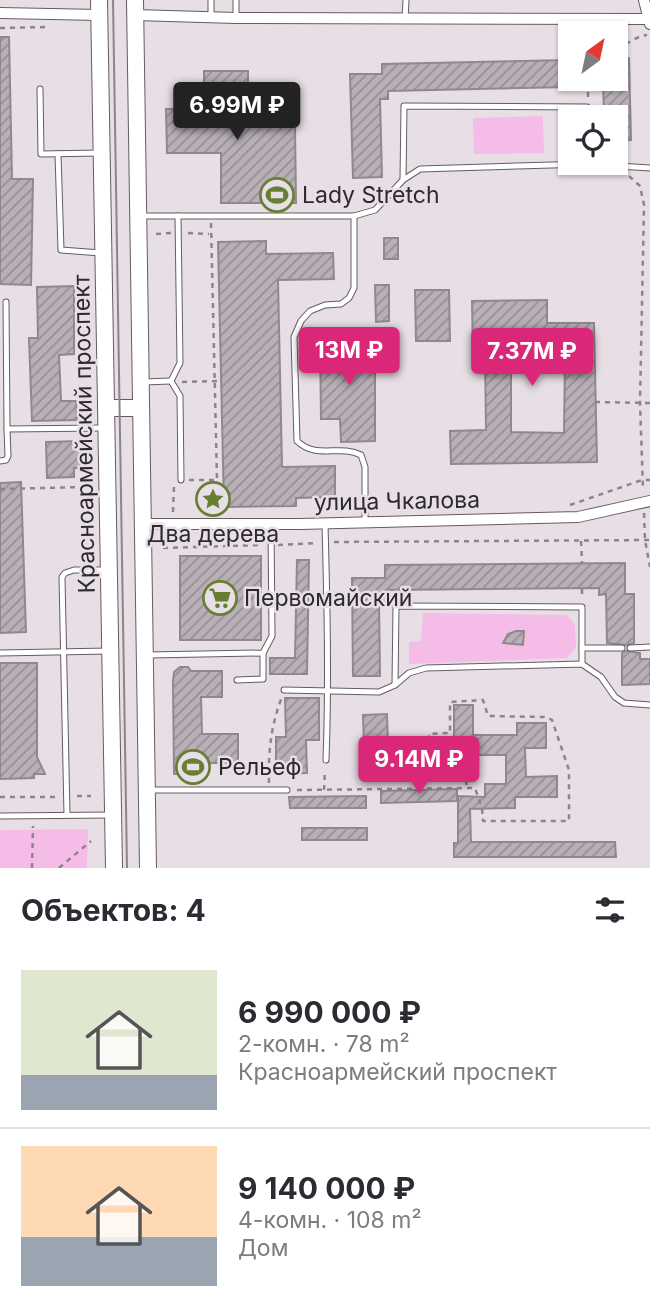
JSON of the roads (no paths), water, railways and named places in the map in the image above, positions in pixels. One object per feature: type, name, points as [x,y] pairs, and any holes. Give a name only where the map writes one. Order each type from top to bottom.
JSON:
[{"type":"main road","name":"Красноармейский проспект","points":[[99,8],[114,868]]},
{"type":"main road","points":[[135,8],[148,868]]},
{"type":"main road","points":[[106,408],[141,408]]},
{"type":"street","points":[[135,8],[211,18],[649,21],[644,0]]},
{"type":"street","points":[[0,13],[99,8]]},
{"type":"street","name":"улица Чкалова","points":[[142,524],[325,524],[578,517],[647,502]]},
{"type":"lane","points":[[211,0],[211,18]]},
{"type":"lane","points":[[236,0],[236,18]]},
{"type":"lane","points":[[405,19],[406,0]]},
{"type":"lane","points":[[40,89],[41,154],[103,153]]},
{"type":"lane","points":[[403,180],[404,106],[558,107]]},
{"type":"lane","points":[[58,154],[61,250],[105,254]]},
{"type":"lane","points":[[138,216],[354,216],[375,210],[403,180],[420,169],[558,164]]},
{"type":"lane","points":[[628,167],[650,168]]},
{"type":"lane","points":[[171,381],[180,363],[178,216]]},
{"type":"lane","points":[[354,216],[354,288],[349,298],[341,304],[325,305],[310,311],[301,321],[294,337],[297,441],[305,448],[319,452],[351,450],[361,455],[365,467],[365,523]]},
{"type":"lane","points":[[0,461],[6,460],[8,456],[6,302]]},
{"type":"lane","points":[[141,382],[171,381]]},
{"type":"lane","points":[[171,381],[180,396],[181,480]]},
{"type":"lane","points":[[7,429],[106,428]]},
{"type":"lane","points":[[237,680],[263,679],[263,653],[272,636],[271,524]]},
{"type":"lane","points":[[325,524],[328,689],[326,760]]},
{"type":"lane","points":[[67,815],[62,577],[74,569],[108,570]]},
{"type":"lane","points":[[395,685],[396,606],[582,607],[582,664]]},
{"type":"lane","points":[[630,648],[650,647]]},
{"type":"lane","points":[[582,648],[622,648]]},
{"type":"lane","points":[[0,653],[109,652]]},
{"type":"lane","points":[[145,656],[263,653]]},
{"type":"lane","points":[[284,690],[379,692],[395,685],[409,673],[426,668],[582,664],[601,677],[615,697],[624,703],[650,705]]},
{"type":"lane","points":[[147,790],[287,790]]},
{"type":"lane","points":[[0,816],[114,815]]},
{"type":"tram line","points":[[113,0],[127,868]]},
{"type":"place","name":"Lady Stretch","points":[[277,195]]},
{"type":"place","name":"Два дерева","points":[[213,499]]},
{"type":"place","name":"Первомайский","points":[[220,598]]},
{"type":"place","name":"Рельеф","points":[[193,767]]}]
